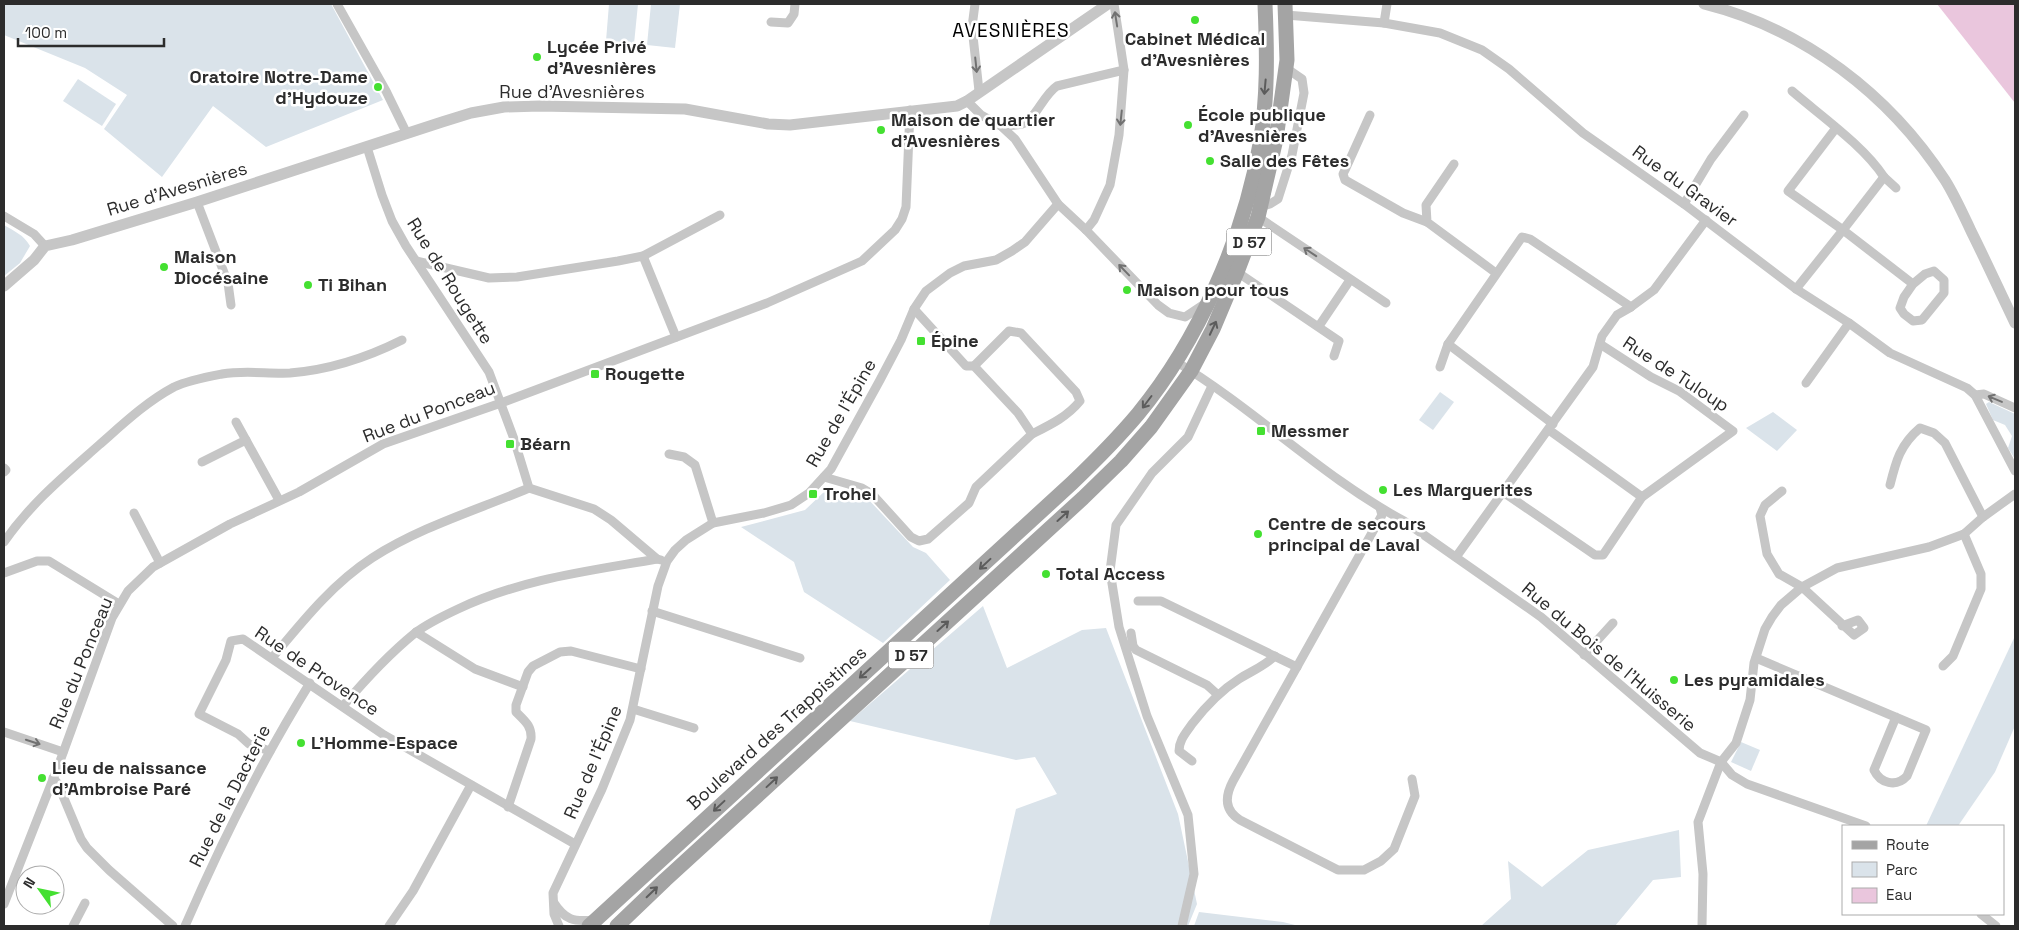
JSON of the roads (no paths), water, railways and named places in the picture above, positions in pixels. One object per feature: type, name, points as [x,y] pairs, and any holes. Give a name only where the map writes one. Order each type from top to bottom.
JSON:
[{"type":"main road","name":"D 57","points":[[1175,362],[1209,300],[1230,250],[1241,219],[1260,144],[1268,58],[1265,4]]},
{"type":"main road","name":"D 57","points":[[1190,371],[1213,329],[1259,212],[1276,139],[1286,68],[1286,9]]},
{"type":"main road","name":"Boulevard des Trappistines","points":[[593,923],[1072,483],[1137,414],[1175,362]]},
{"type":"main road","name":"Boulevard des Trappistines","points":[[617,926],[1083,498],[1121,461],[1151,427],[1190,371]]},
{"type":"street","points":[[338,4],[386,91],[407,134]]},
{"type":"street","points":[[771,22],[788,23],[794,14],[795,4]]},
{"type":"street","points":[[975,4],[972,27],[979,92]]},
{"type":"street","points":[[1108,4],[967,101],[981,116],[1001,126],[1015,139],[1058,204],[1086,230],[1158,306],[1169,313],[1185,317],[1195,312],[1209,300]]},
{"type":"street","points":[[1086,230],[1094,220],[1110,185],[1119,135],[1124,70],[1114,4]]},
{"type":"street","points":[[1384,24],[1387,4]]},
{"type":"street","points":[[1704,4],[1752,19],[1810,48],[1831,61],[1881,102],[1912,135],[1946,181],[2015,323]]},
{"type":"street","name":"Rue du Gravier","points":[[1286,9],[1440,33],[1482,50],[1509,69],[1583,133],[1706,220],[1796,288],[1890,353],[1955,382],[1975,395],[2015,471]]},
{"type":"street","points":[[1286,68],[1302,79],[1304,92],[1292,155],[1278,199],[1259,212],[1350,280],[1386,303]]},
{"type":"street","points":[[1001,126],[1023,124],[1029,120],[1049,91],[1057,86],[1124,70]]},
{"type":"street","points":[[1792,91],[1879,167],[1884,177],[1896,188]]},
{"type":"street","name":"Rue d'Avesnières","points":[[45,246],[72,240],[197,202],[470,113],[504,107],[685,109],[768,124],[790,125],[957,106],[967,101]]},
{"type":"street","name":"Rue du Ponceau","points":[[4,904],[112,618],[119,604],[142,576],[160,562],[279,500],[307,488],[383,444],[501,403],[767,303],[862,260],[895,230],[902,220],[906,207],[910,110]]},
{"type":"street","points":[[1370,115],[1343,174],[1345,180],[1403,214],[1427,222],[1496,273]]},
{"type":"street","points":[[1684,204],[1711,159],[1744,115]]},
{"type":"street","points":[[1836,128],[1788,192],[1843,230],[1913,284]]},
{"type":"street","name":"Rue de Rougette","points":[[367,147],[392,221],[406,246],[489,372],[529,488]]},
{"type":"street","points":[[1427,222],[1426,205],[1454,164]]},
{"type":"street","points":[[1796,288],[1884,177]]},
{"type":"street","points":[[197,202],[228,283],[231,305]]},
{"type":"street","name":"Rue de l'Épine","points":[[559,926],[554,914],[553,893],[602,789],[633,709],[661,573],[674,550],[686,540],[714,523],[764,513],[791,505],[810,492],[831,468],[901,340],[914,309],[926,291],[950,273],[964,266],[996,260],[1012,251],[1025,242],[1058,204]]},
{"type":"street","points":[[416,261],[489,278],[517,277],[618,262],[643,256],[720,215]]},
{"type":"street","points":[[4,216],[34,234],[45,246],[34,260],[4,286]]},
{"type":"street","points":[[1456,557],[1593,367],[1602,336],[1617,315],[1654,290],[1706,220]]},
{"type":"street","points":[[1440,367],[1448,344],[1522,237],[1530,239],[1551,252],[1631,307]]},
{"type":"street","points":[[643,256],[676,337]]},
{"type":"street","points":[[1934,271],[1944,280],[1944,293],[1922,320],[1913,321],[1900,308],[1913,284],[1925,274],[1934,271]]},
{"type":"street","points":[[1237,272],[1339,341],[1334,356]]},
{"type":"street","points":[[1319,326],[1350,280]]},
{"type":"street","points":[[824,477],[862,488],[872,494],[911,537],[919,541],[928,539],[969,503],[976,487],[1032,434],[1064,417],[1080,401],[1076,392],[1021,333],[1010,331],[974,366],[966,366],[914,309]]},
{"type":"street","points":[[1806,383],[1849,323]]},
{"type":"street","points":[[4,542],[23,515],[41,497],[131,418],[156,398],[175,387],[193,380],[228,373],[287,373],[322,368],[354,359],[402,340]]},
{"type":"street","points":[[1448,344],[1642,497],[1603,555],[1595,555],[1503,492]]},
{"type":"street","name":"Rue de Tuloup","points":[[1600,344],[1651,378],[1679,391],[1733,431],[1642,497]]},
{"type":"street","name":"Rue du Bois de l'Huisserie","points":[[1175,362],[1212,386],[1342,483],[1404,521],[1541,618],[1700,753],[1721,762],[1732,775],[1747,784],[1863,825]]},
{"type":"street","points":[[974,366],[1018,412],[1032,434]]},
{"type":"street","points":[[1182,926],[1194,874],[1188,815],[1147,716],[1119,628],[1110,571],[1116,525],[1152,472],[1188,437],[1212,386]]},
{"type":"street","points":[[1975,395],[1984,394],[2015,408]]},
{"type":"street","points":[[236,422],[279,500]]},
{"type":"street","points":[[1890,485],[1896,461],[1908,439],[1920,428],[1934,433],[1945,443],[1983,517]]},
{"type":"street","points":[[202,462],[246,440]]},
{"type":"street","points":[[669,454],[684,457],[695,465],[714,523]]},
{"type":"street","points":[[272,658],[315,607],[372,558],[416,534],[529,488],[568,499],[594,509],[640,543],[657,559]]},
{"type":"street","points":[[1782,491],[1765,505],[1760,516],[1767,554],[1779,574],[1802,587],[1842,626]]},
{"type":"street","points":[[1702,926],[1703,874],[1698,822],[1721,762],[1736,743],[1746,717],[1756,658],[1765,630],[1772,617],[1781,605],[1802,587],[1837,568],[1929,547],[1964,534],[1983,517],[2015,494]]},
{"type":"street","points":[[1380,508],[1382,515],[1228,790],[1227,801],[1234,816],[1338,870],[1364,870],[1381,861],[1394,849],[1415,796],[1412,779]]},
{"type":"street","points":[[134,513],[160,562]]},
{"type":"street","points":[[1943,666],[1953,656],[1981,589],[1981,574],[1964,534]]},
{"type":"street","points":[[343,706],[368,676],[416,632],[440,617],[480,598],[532,582],[657,559],[667,561]]},
{"type":"street","points":[[4,574],[37,561],[49,561],[119,604]]},
{"type":"street","points":[[1138,601],[1161,601],[1297,667]]},
{"type":"street","points":[[652,611],[800,658]]},
{"type":"street","points":[[1584,655],[1613,623]]},
{"type":"street","points":[[416,632],[476,669],[523,687]]},
{"type":"street","points":[[1131,633],[1133,646],[1136,650],[1207,685],[1218,694]]},
{"type":"street","name":"Rue de Provence","points":[[270,751],[249,744],[238,734],[199,714],[226,660],[232,641],[243,639],[384,735],[575,844]]},
{"type":"street","points":[[508,807],[531,739],[532,731],[530,726],[516,712],[516,705],[528,672],[533,666],[560,652],[571,651],[641,669]]},
{"type":"street","points":[[1192,762],[1179,751],[1180,740],[1218,694],[1238,679],[1266,665],[1274,656]]},
{"type":"street","points":[[1756,658],[1896,717],[1926,730],[1907,776],[1901,782],[1890,783],[1877,776],[1874,770],[1896,717]]},
{"type":"street","name":"Rue de la Dacterie","points":[[185,926],[217,855],[270,751],[310,683]]},
{"type":"street","points":[[633,709],[694,728]]},
{"type":"street","points":[[4,732],[63,752]]},
{"type":"street","points":[[53,778],[58,784],[81,839],[87,848],[109,870],[173,926]]},
{"type":"street","points":[[389,926],[413,891],[471,785]]},
{"type":"street","points":[[554,902],[560,912],[567,918],[577,922],[593,923]]},
{"type":"street","points":[[73,926],[85,903]]},
{"type":"street","points":[[1981,915],[1996,926]]},
{"type":"water","points":[[1937,4],[2015,4],[2015,103]]},
{"type":"place","name":"Cabinet Médical d'Avesnières","points":[[1195,20]]},
{"type":"place","name":"Lycée Privé d'Avesnières","points":[[537,57]]},
{"type":"place","name":"Oratoire Notre-Dame d'Hydouze","points":[[378,87]]},
{"type":"place","name":"École publique d'Avesnières","points":[[1188,125]]},
{"type":"place","name":"Maison de quartier d'Avesnières","points":[[881,130]]},
{"type":"place","name":"Salle des Fêtes","points":[[1210,161]]},
{"type":"place","name":"Maison Diocésaine","points":[[164,267]]},
{"type":"place","name":"Ti Bihan","points":[[308,285]]},
{"type":"place","name":"Maison pour tous","points":[[1127,290]]},
{"type":"place","name":"Épine","points":[[921,341]]},
{"type":"place","name":"Rougette","points":[[595,374]]},
{"type":"place","name":"Messmer","points":[[1261,431]]},
{"type":"place","name":"Béarn","points":[[510,444]]},
{"type":"place","name":"Les Marguerites","points":[[1383,490]]},
{"type":"place","name":"Trohel","points":[[813,494]]},
{"type":"place","name":"Centre de secours principal de Laval","points":[[1258,534]]},
{"type":"place","name":"Total Access","points":[[1046,574]]},
{"type":"place","name":"Les pyramidales","points":[[1674,680]]},
{"type":"place","name":"L'Homme-Espace","points":[[301,743]]},
{"type":"place","name":"Lieu de naissance d'Ambroise Paré","points":[[42,778]]},
{"type":"district","name":"AVESNIÈRES","points":[[1011,30]]}]
